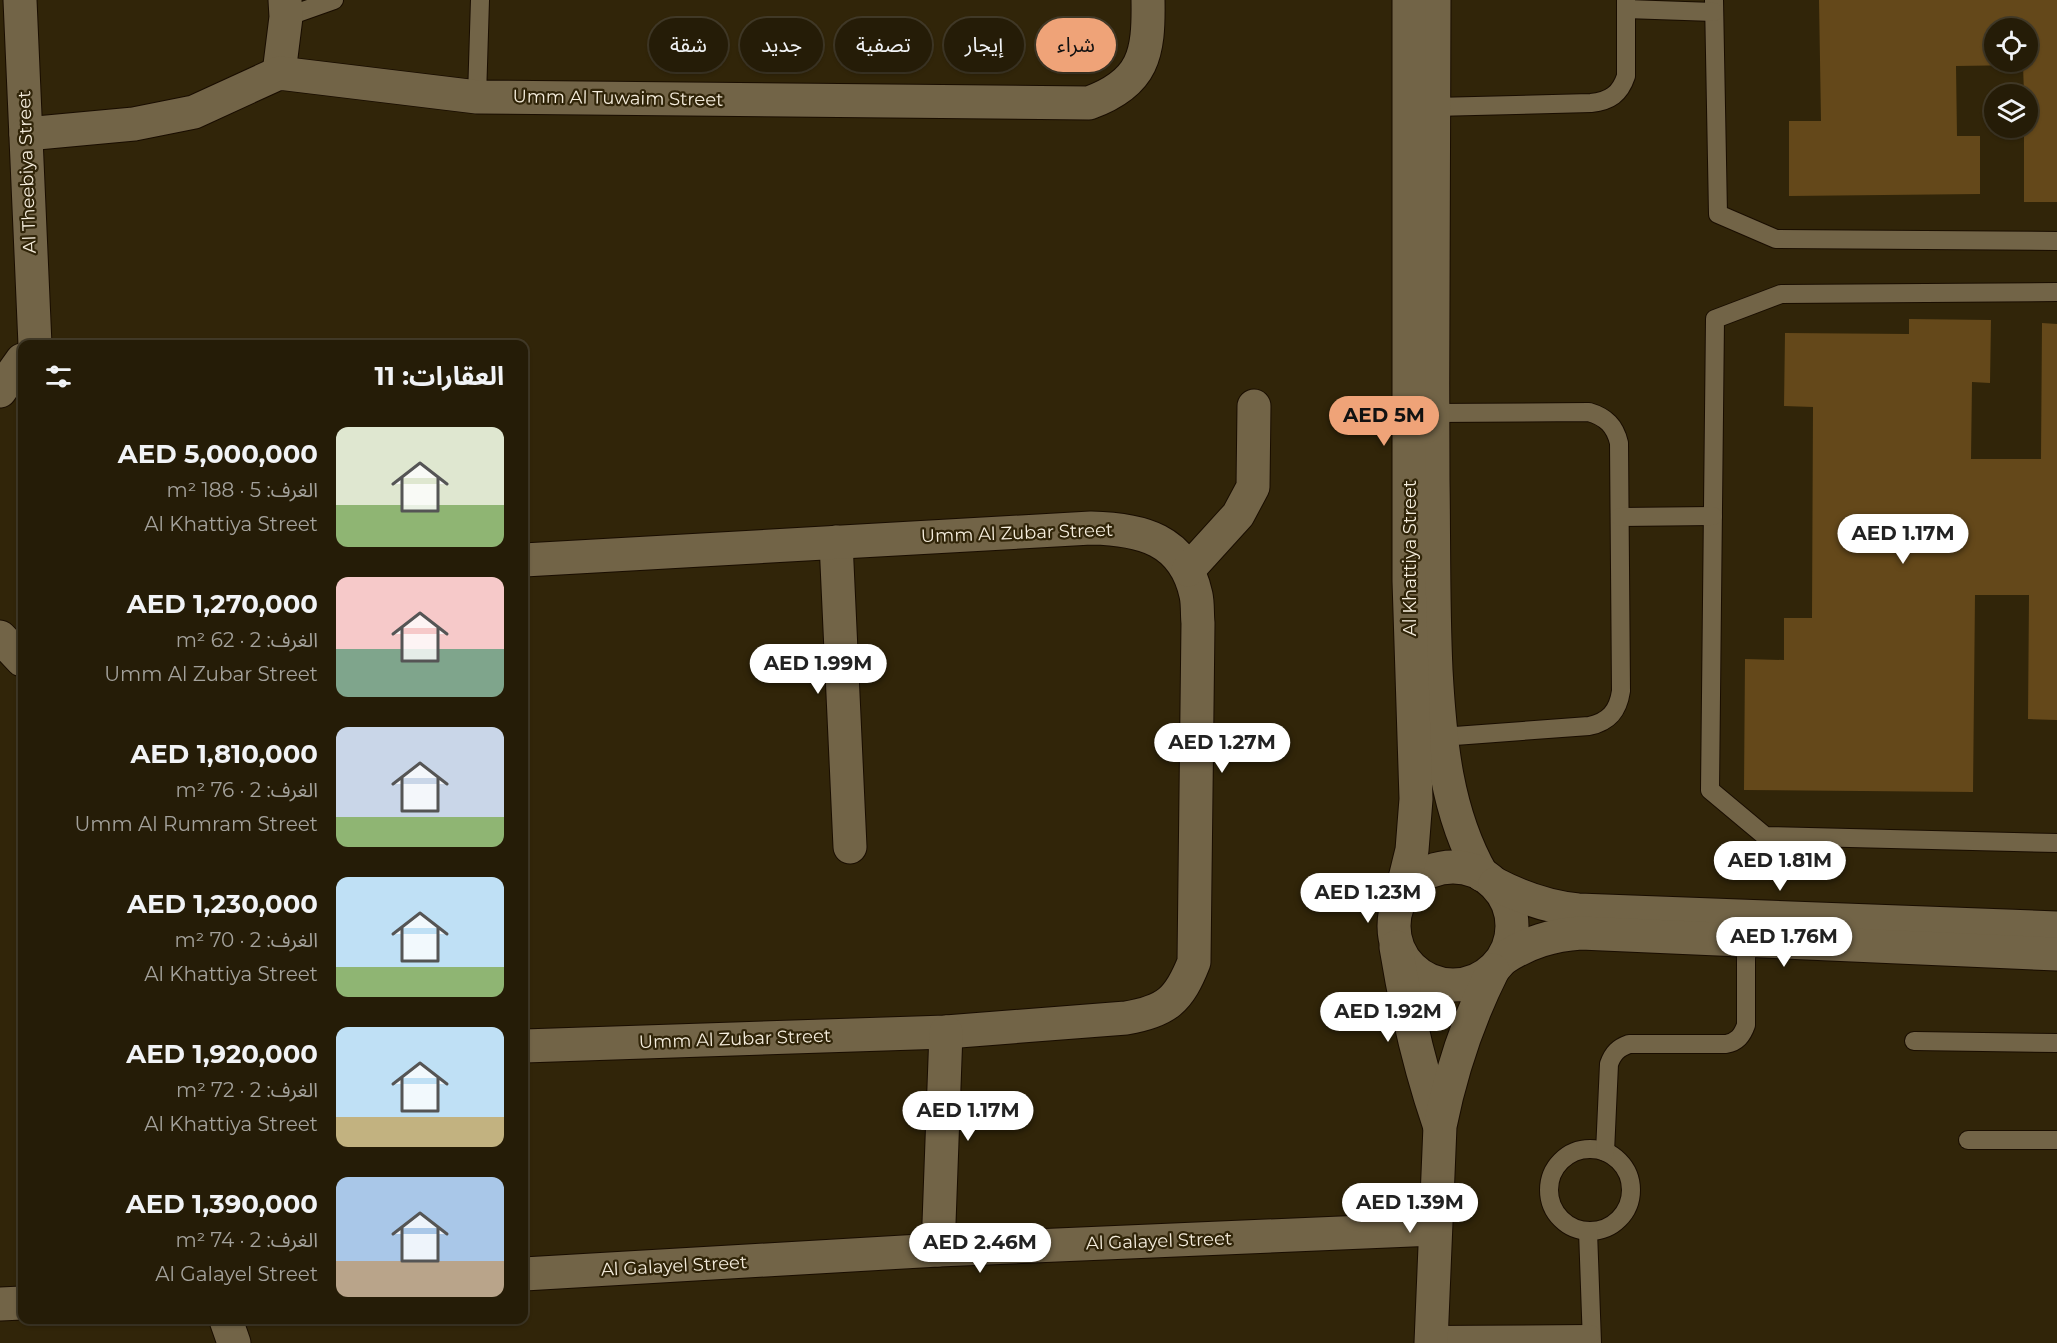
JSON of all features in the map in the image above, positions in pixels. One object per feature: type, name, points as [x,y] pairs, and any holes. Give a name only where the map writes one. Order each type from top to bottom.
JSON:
[{"type":"street","name":"Al Theebiya Street","points":[[20,0],[26,134],[30,340]]},
{"type":"street","name":"Umm Al Tuwaim Street","points":[[279,73],[477,97],[1089,103],[1109,96],[1127,83],[1139,66],[1147,46],[1148,0]]},
{"type":"street","name":"Al Khattiya Street","points":[[1400,899],[1412,850],[1416,799],[1409,581],[1409,0]]},
{"type":"street","name":"Al Khattiya Street","points":[[1434,0],[1432,413],[1434,630],[1441,736],[1455,815],[1471,856],[1489,880]]},
{"type":"street","points":[[26,134],[135,124],[194,112],[279,73],[286,8]]},
{"type":"street","points":[[0,391],[18,364]]},
{"type":"street","points":[[1188,570],[1238,515],[1253,487],[1254,406]]},
{"type":"street","name":"Umm Al Zubar Street","points":[[528,560],[1120,528],[1147,534],[1172,550],[1188,570],[1196,596],[1198,635],[1194,962],[1186,984],[1171,1002],[1150,1014],[1126,1018],[946,1032],[528,1046]]},
{"type":"street","points":[[836,542],[850,846]]},
{"type":"street","points":[[0,637],[18,656]]},
{"type":"street","points":[[1440,1126],[1417,1055],[1393,929],[1394,914],[1409,886],[1421,875],[1436,869],[1452,867],[1467,869],[1535,902],[1556,908],[2057,928]]},
{"type":"street","points":[[1431,1339],[1440,1126],[1462,1041],[1478,1000],[1510,943],[1512,928],[1511,912],[1505,897],[1489,880]]},
{"type":"street","points":[[1396,945],[1405,963],[1420,976],[1438,984],[1457,985],[1476,981],[1521,947],[1561,934],[1581,933],[2057,954]]},
{"type":"street","points":[[938,1250],[946,1032]]},
{"type":"street","name":"Al Galayel Street","points":[[528,1274],[938,1250],[1436,1229]]},
{"type":"street","points":[[0,1304],[18,1303]]},
{"type":"street","points":[[227,1324],[234,1343]]},
{"type":"lane","points":[[286,8],[334,0]]},
{"type":"lane","points":[[477,97],[480,0]]},
{"type":"lane","points":[[1434,107],[1604,102],[1622,87],[1626,76],[1626,4],[1714,6],[1718,214],[1776,239],[2057,241]]},
{"type":"lane","points":[[2057,292],[1781,294],[1715,319],[1710,790],[1765,836],[2057,843]]},
{"type":"lane","points":[[1432,413],[1589,412],[1610,423],[1619,443],[1621,691],[1615,711],[1599,724],[1589,726],[1441,736]]},
{"type":"lane","points":[[1620,517],[1713,516]]},
{"type":"lane","points":[[1605,1152],[1609,1064],[1613,1055],[1620,1048],[1629,1044],[1726,1044],[1739,1039],[1744,1033],[1746,1025],[1746,941]]},
{"type":"lane","points":[[1914,1041],[2057,1043]]},
{"type":"lane","points":[[1968,1140],[2057,1140]]},
{"type":"lane","points":[[1591,1149],[1605,1152],[1617,1160],[1626,1171],[1630,1184],[1630,1199],[1625,1212],[1615,1222],[1603,1229],[1588,1231],[1574,1229],[1562,1221],[1553,1210],[1549,1196],[1549,1182],[1555,1169],[1564,1158],[1577,1151],[1591,1149]]},
{"type":"lane","points":[[1431,1339],[1592,1338],[1588,1231]]},
{"type":"building","points":[[1819,0],[2057,0],[2057,202],[2024,202],[2024,138],[2038,138],[2038,84],[2024,84],[2023,72],[2038,72],[2038,18],[1984,18],[1984,66],[1956,66],[1957,136],[1980,136],[1980,194],[1789,196],[1789,121],[1821,121]]},
{"type":"building","points":[[1909,319],[1991,320],[1990,383],[1972,382],[1971,459],[2041,459],[2042,323],[2057,324],[2057,720],[2028,719],[2029,595],[1975,595],[1973,792],[1744,790],[1745,659],[1784,660],[1784,618],[1812,618],[1813,407],[1784,406],[1785,333],[1909,334]]}]
